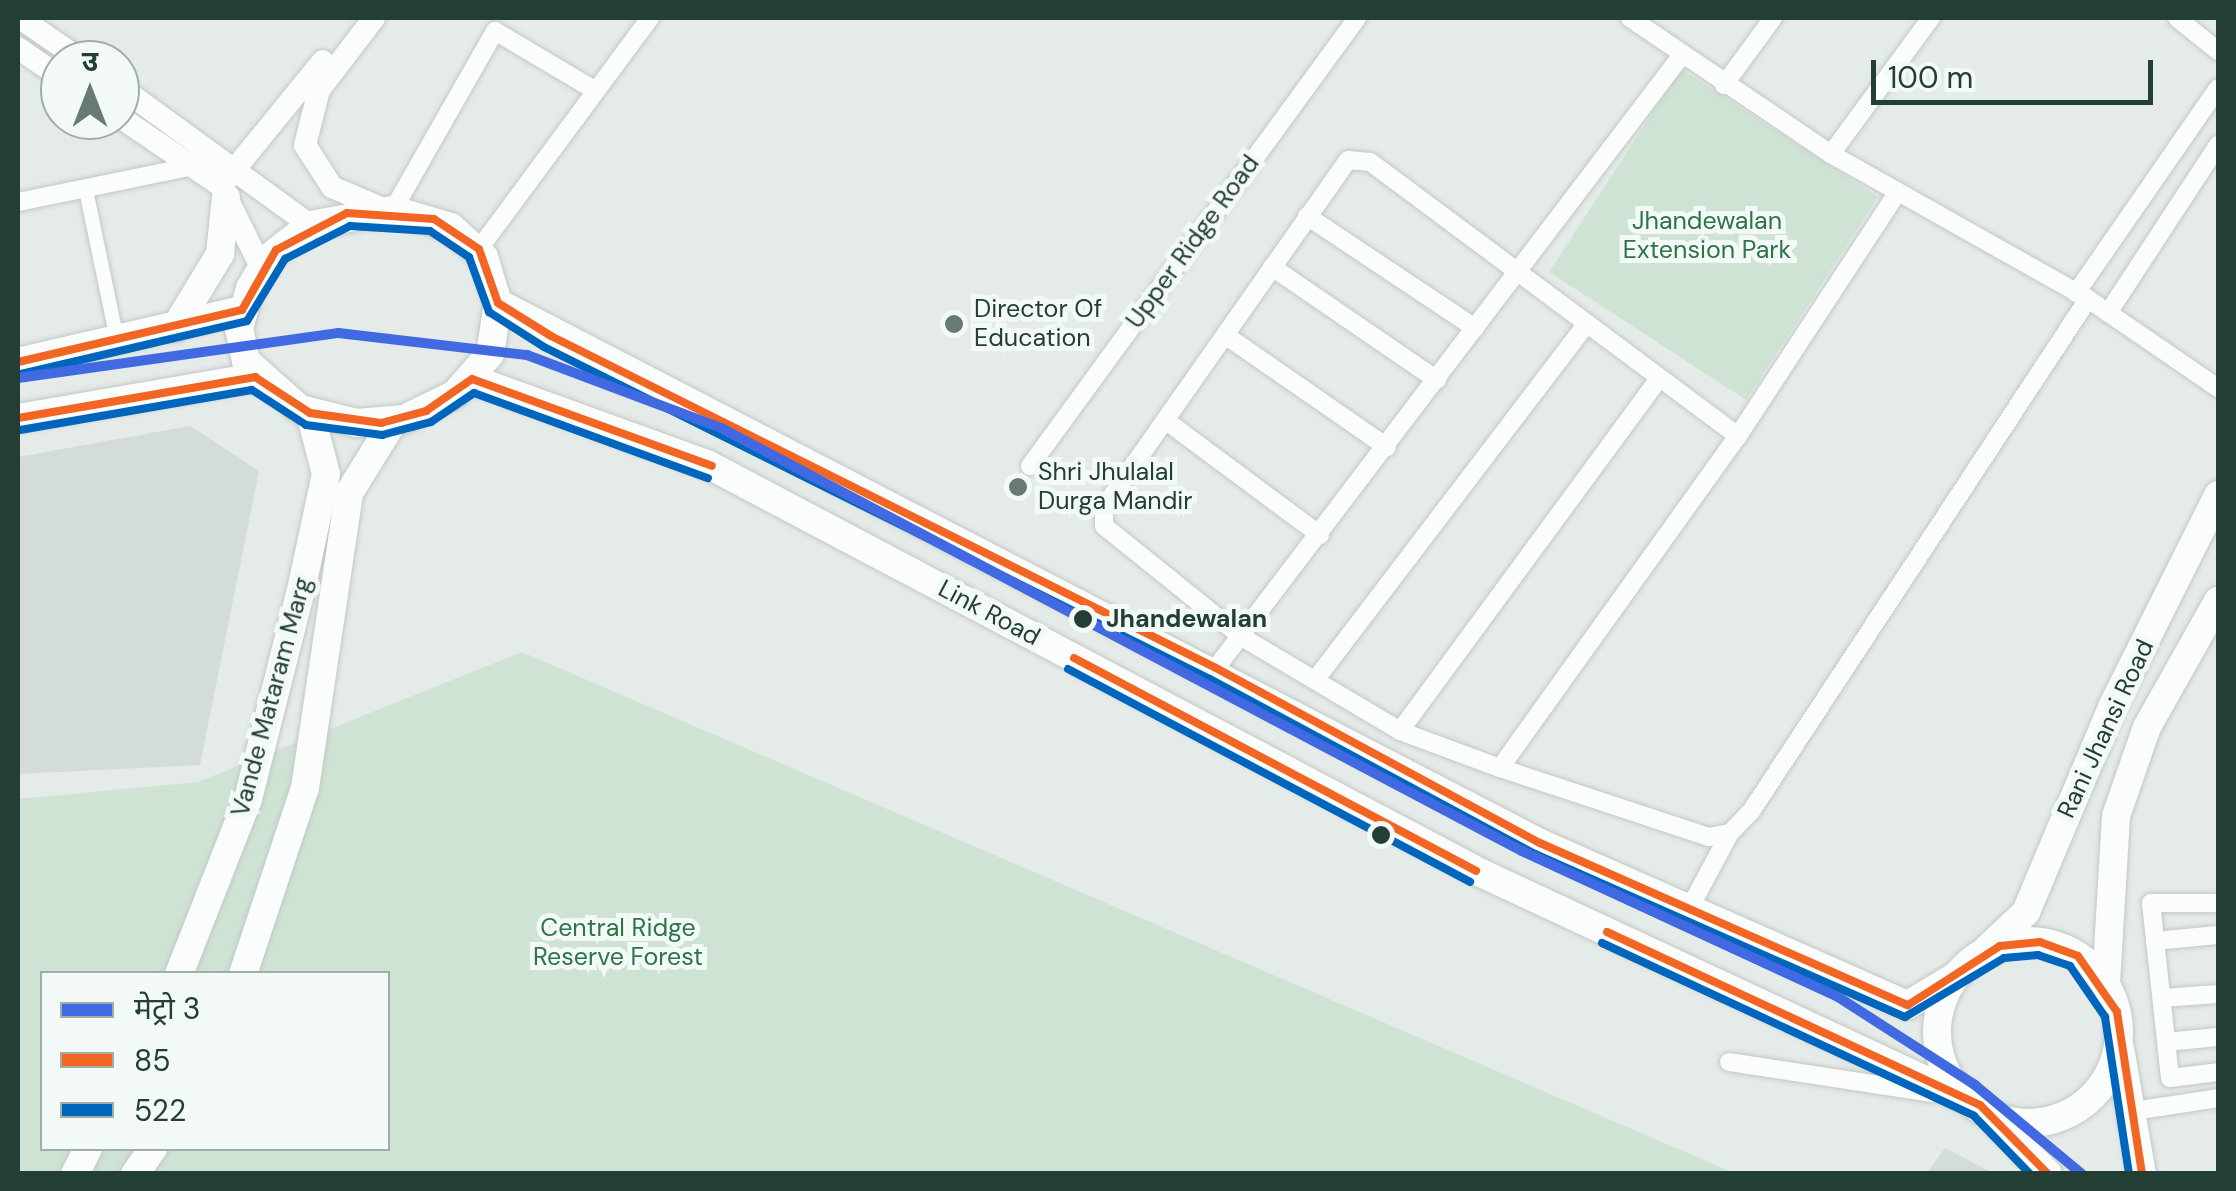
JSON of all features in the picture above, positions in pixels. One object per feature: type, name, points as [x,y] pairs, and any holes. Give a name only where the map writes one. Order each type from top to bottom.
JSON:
[{"type":"main road","points":[[175,328],[220,254],[224,192]]},
{"type":"main road","points":[[388,209],[444,224],[479,250],[498,303],[494,344],[472,379],[393,422],[310,413],[255,378],[241,348],[242,310],[261,267],[310,226],[388,209]]},
{"type":"main road","name":"Link Road","points":[[498,303],[1216,668],[1540,843],[1908,1006],[1956,976]]},
{"type":"main road","points":[[18,362],[242,310]]},
{"type":"main road","points":[[18,418],[255,378]]},
{"type":"main road","name":"Link Road","points":[[472,379],[707,464],[1481,873],[1981,1106]]},
{"type":"main road","name":"Vande Mataram Marg","points":[[180,971],[248,799],[303,581],[326,474],[310,413]]},
{"type":"main road","name":"Vande Mataram Marg","points":[[244,971],[305,788],[349,493],[393,422]]},
{"type":"main road","name":"Rani Jhansi Road","points":[[1982,954],[2026,912],[2112,706],[2218,495]]},
{"type":"main road","name":"Rani Jhansi Road","points":[[2106,984],[2116,816],[2148,727],[2218,601]]},
{"type":"main road","points":[[2048,1174],[1981,1106],[1953,1084],[1938,1049],[1939,1010],[1956,976],[1982,954],[2020,942],[2060,947],[2106,984],[2119,1042],[2127,1112],[2142,1174]]},
{"type":"main road","points":[[1981,1106],[2026,1123],[2070,1113],[2104,1084],[2119,1042]]},
{"type":"main road","points":[[75,1174],[86,1151]]},
{"type":"main road","points":[[135,1174],[151,1151]]},
{"type":"street","points":[[224,192],[243,173],[358,18]]},
{"type":"street","points":[[374,18],[308,120],[316,171],[340,193],[388,209],[495,31],[596,91]]},
{"type":"street","points":[[479,250],[650,18]]},
{"type":"street","name":"Upper Ridge Road","points":[[1030,466],[1357,18]]},
{"type":"street","points":[[1630,18],[1831,154],[2082,296],[2218,388]]},
{"type":"street","points":[[1724,85],[1773,18]]},
{"type":"street","points":[[1831,154],[1931,18]]},
{"type":"street","points":[[2176,18],[2218,51]]},
{"type":"street","points":[[20,50],[35,22],[57,40]]},
{"type":"street","points":[[1216,668],[1387,447],[1516,268],[1682,56]]},
{"type":"street","points":[[1689,909],[1730,833],[2218,88]]},
{"type":"street","points":[[140,101],[243,173],[310,226]]},
{"type":"street","points":[[140,131],[224,192],[261,267]]},
{"type":"street","points":[[2108,312],[2218,145]]},
{"type":"street","points":[[1730,833],[1692,832],[1400,731],[1242,637],[1102,520],[1164,420],[1307,216],[1358,156],[1516,268],[1738,436]]},
{"type":"street","points":[[18,202],[193,166]]},
{"type":"street","points":[[86,190],[117,340]]},
{"type":"street","points":[[1500,768],[1738,436],[1897,193]]},
{"type":"street","points":[[1307,216],[1475,328]]},
{"type":"street","points":[[1272,267],[1437,380]]},
{"type":"street","points":[[1316,680],[1586,323]]},
{"type":"street","points":[[1224,335],[1387,447]]},
{"type":"street","points":[[1400,731],[1658,379]]},
{"type":"street","points":[[1164,420],[1320,535]]},
{"type":"street","points":[[2218,903],[2151,903],[2170,1078],[2218,1072]]},
{"type":"street","points":[[2156,941],[2218,936]]},
{"type":"street","points":[[2162,998],[2218,994]]},
{"type":"street","points":[[2166,1042],[2218,1037]]},
{"type":"street","points":[[1729,1062],[1981,1106]]},
{"type":"street","points":[[2127,1112],[2218,1098]]},
{"type":"shaded area","points":[[190,426],[259,471],[200,765],[18,774],[18,457]]},
{"type":"shaded area","points":[[1945,1148],[1993,1173],[1927,1173]]},
{"type":"green space","name":"Jhandewalan Extension Park","points":[[1681,69],[1878,197],[1746,400],[1549,272]]},
{"type":"green space","name":"Central Ridge Reserve Forest","points":[[522,652],[1734,1173],[18,1174],[18,799],[198,782]]},
{"type":"metro line","name":"3","points":[[18,378],[339,333],[527,355],[721,428],[1522,851],[1838,997],[1975,1085],[2082,1174]]},
{"type":"transit line","name":"85","points":[[18,362],[242,310],[276,250],[347,213],[434,219],[479,249],[498,303],[551,336],[1216,668],[1540,843],[1908,1005],[2000,946],[2040,942],[2078,956],[2117,1012],[2142,1174]]},
{"type":"transit line","name":"522","points":[[21,374],[247,321],[285,259],[350,226],[430,231],[469,257],[489,312],[544,347],[1210,679],[1535,854],[1905,1017],[2004,958],[2038,955],[2070,966],[2105,1017],[2129,1174]]},
{"type":"transit line","name":"85","points":[[18,418],[255,377],[310,413],[381,423],[426,411],[472,379],[712,466]]},
{"type":"transit line","name":"522","points":[[20,430],[252,390],[306,425],[382,435],[431,422],[474,393],[708,478]]},
{"type":"transit line","name":"85","points":[[1074,658],[1476,871]]},
{"type":"transit line","name":"522","points":[[1068,669],[1470,882]]},
{"type":"transit line","name":"85","points":[[1607,932],[1981,1106],[2048,1174]]},
{"type":"transit line","name":"522","points":[[1602,943],[1974,1116],[2030,1174]]},
{"type":"place","name":"Director Of Education","points":[[954,324]]},
{"type":"place","name":"Shri Jhulalal Durga Mandir","points":[[1018,487]]},
{"type":"place","name":"Jhandewalan","points":[[1083,619]]}]
